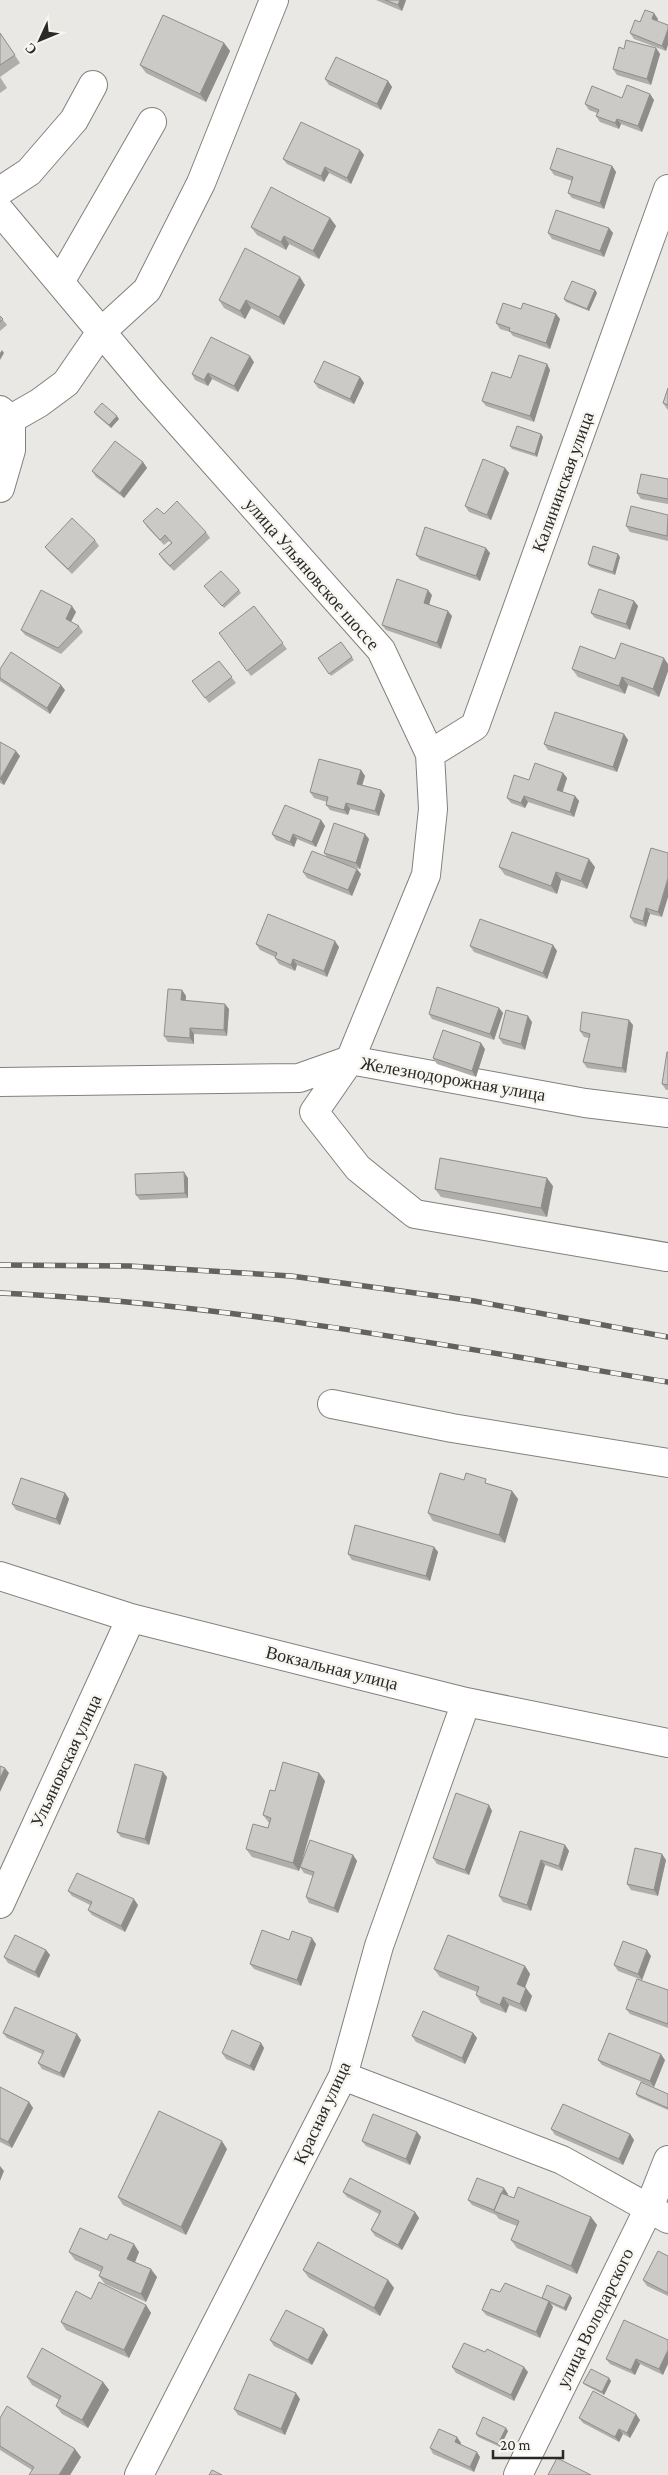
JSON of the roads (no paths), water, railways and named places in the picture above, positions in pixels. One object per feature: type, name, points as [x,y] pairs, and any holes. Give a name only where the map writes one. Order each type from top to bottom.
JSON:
[{"type":"street","points":[[0,488],[10,450],[6,415],[39,403],[66,383],[101,332],[147,290],[170,248],[201,183],[274,0]]},
{"type":"street","points":[[0,191],[29,172],[74,120],[93,85]]},
{"type":"street","points":[[60,282],[152,122]]},
{"type":"street","name":"Калининская улица","points":[[430,754],[475,726],[668,188]]},
{"type":"street","name":"улица Ульяновское шоссе","points":[[0,211],[150,390],[381,650],[430,754],[433,809],[426,874],[350,1060],[314,1112],[358,1168],[415,1214],[666,1257]]},
{"type":"street","name":"Железнодорожная улица","points":[[0,1082],[299,1078],[350,1060],[585,1102],[668,1113]]},
{"type":"street","points":[[332,1404],[452,1428],[668,1463]]},
{"type":"street","name":"Вокзальная улица","points":[[0,1576],[131,1618],[466,1702],[668,1743]]},
{"type":"street","name":"Ульяновская улица","points":[[0,1904],[131,1618]]},
{"type":"street","name":"Красная улица","points":[[139,2475],[343,2076],[379,1946],[466,1702]]},
{"type":"street","points":[[343,2076],[562,2160],[659,2214]]},
{"type":"street","name":"улица Володарского","points":[[518,2475],[659,2214],[668,2160]]},
{"type":"railway","points":[[0,1265],[129,1266],[291,1276],[474,1301],[668,1337]]},
{"type":"railway","points":[[0,1293],[84,1298],[252,1316],[668,1382]]}]
